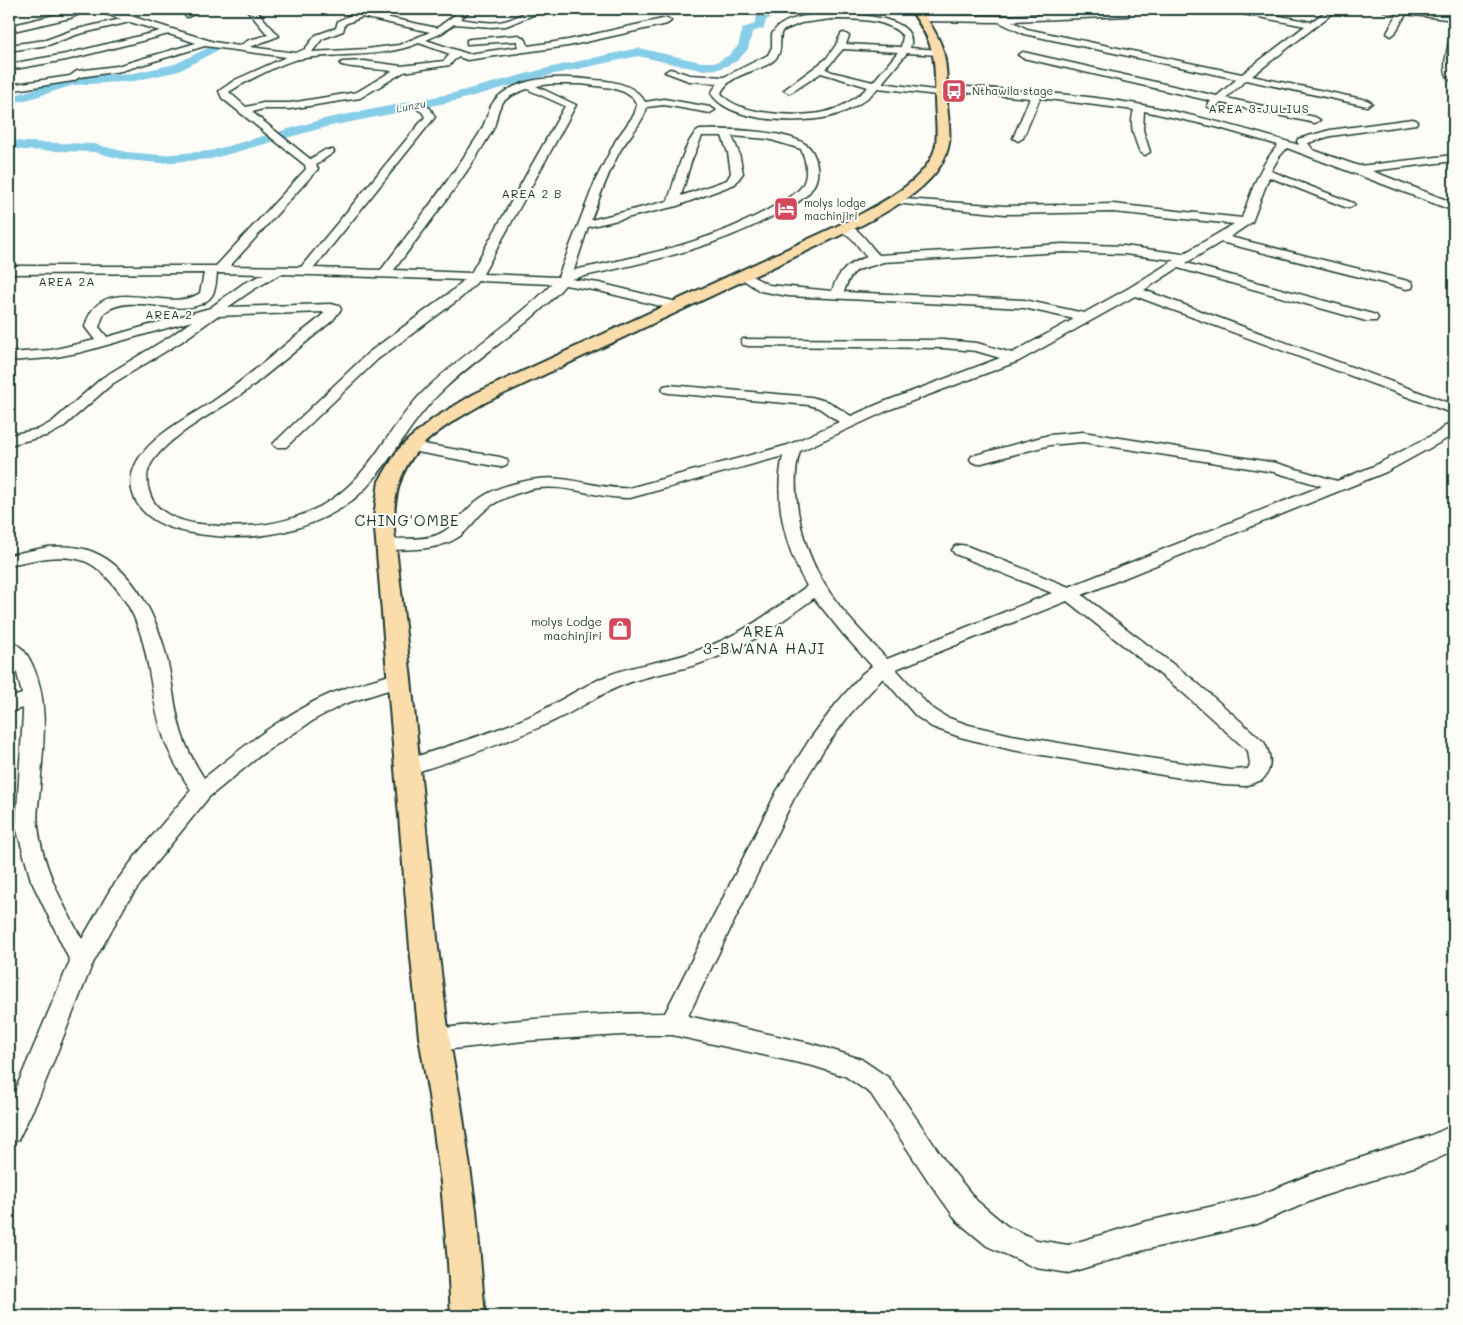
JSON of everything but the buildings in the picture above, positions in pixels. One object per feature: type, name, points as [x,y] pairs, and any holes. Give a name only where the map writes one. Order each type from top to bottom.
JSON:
[{"type":"main road","points":[[468,1316],[466,1256],[446,1103],[435,1040],[416,882],[400,679],[384,517],[389,481],[398,464],[411,448],[428,430],[450,415],[480,398],[843,228],[894,200],[924,176],[933,165],[941,148],[943,128],[941,91],[938,52],[934,39],[913,19]]},
{"type":"street","points":[[9,29],[67,16],[87,9]]},
{"type":"street","points":[[100,9],[218,46],[298,56],[386,50],[419,40],[438,31],[458,14],[494,24],[512,22],[524,15],[541,10]]},
{"type":"street","points":[[187,14],[203,9]]},
{"type":"street","points":[[344,9],[438,31]]},
{"type":"street","points":[[1233,9],[1252,11],[1311,24]]},
{"type":"street","points":[[1197,120],[1244,77],[1311,24],[1334,9]]},
{"type":"street","points":[[1387,9],[1454,16]]},
{"type":"street","points":[[1391,33],[1403,10]]},
{"type":"street","points":[[240,48],[275,35],[250,12]]},
{"type":"street","points":[[105,342],[92,328],[96,313],[109,303],[126,300],[184,303],[196,301],[205,295],[216,269],[312,169],[310,164],[282,143],[226,96],[224,92],[231,85],[298,56],[310,49],[319,37],[340,29],[341,23],[361,14]]},
{"type":"street","points":[[913,19],[904,50],[874,86],[854,103],[834,111],[818,116],[796,117],[765,114],[731,107],[720,99],[716,93],[717,88],[724,80],[772,57],[776,50],[776,34],[780,29],[805,19],[831,16],[913,19],[1002,19],[1125,14]]},
{"type":"street","points":[[9,48],[48,42],[76,32],[130,18]]},
{"type":"street","points":[[1002,19],[1024,31],[1367,102]]},
{"type":"street","points":[[419,40],[467,57],[525,50],[667,21]]},
{"type":"street","points":[[9,67],[110,53],[170,32]]},
{"type":"street","points":[[789,90],[820,69],[840,46],[844,36]]},
{"type":"street","points":[[218,46],[236,38]]},
{"type":"street","points":[[470,42],[519,38],[523,42],[522,46],[525,50]]},
{"type":"street","points":[[9,88],[73,78],[75,75],[130,66],[204,42]]},
{"type":"street","points":[[1454,42],[1449,66],[1454,79]]},
{"type":"street","points":[[840,46],[938,52]]},
{"type":"street","points":[[110,53],[130,66]]},
{"type":"street","points":[[274,66],[350,63],[401,69],[447,63],[450,58],[458,54]]},
{"type":"street","points":[[1023,55],[1315,120]]},
{"type":"street","points":[[244,111],[263,106],[290,106],[353,97],[364,93],[401,69]]},
{"type":"street","points":[[820,69],[829,74],[874,86],[1084,99],[1197,120],[1285,144],[1451,204]]},
{"type":"street","points":[[421,76],[438,71]]},
{"type":"street","points":[[670,72],[689,78],[724,80]]},
{"type":"street","points":[[388,78],[406,82]]},
{"type":"street","points":[[9,357],[63,353],[213,312],[325,307],[334,309],[328,317],[248,382],[165,441],[150,455],[141,468],[138,481],[140,495],[148,507],[162,518],[181,525],[208,531],[235,533],[268,530],[298,522],[324,512],[347,498],[364,482],[395,435],[422,402],[442,382],[523,317],[564,279],[583,225],[607,168],[621,140],[640,114],[642,105],[640,100],[634,94],[620,88],[591,81],[558,80],[528,86],[513,92],[497,103],[492,121],[471,154],[386,272]]},
{"type":"street","points":[[281,444],[373,356],[457,294],[475,277],[571,105],[528,86]]},
{"type":"street","points":[[1018,138],[1036,95]]},
{"type":"street","points":[[642,105],[664,102],[710,110]]},
{"type":"street","points":[[305,270],[430,117],[426,110],[417,106]]},
{"type":"street","points":[[1140,108],[1135,119],[1135,125],[1145,152]]},
{"type":"street","points":[[1309,152],[1302,140],[1330,133],[1412,122]]},
{"type":"street","points":[[564,279],[711,240],[771,214],[793,200],[807,187],[812,161],[805,147],[795,142],[774,137],[698,134],[686,162],[673,204]]},
{"type":"street","points":[[583,225],[646,212],[673,204],[715,190],[735,178],[737,173],[736,164],[731,144],[726,134]]},
{"type":"street","points":[[386,545],[430,542],[444,538],[451,535],[483,503],[525,486],[557,482],[574,484],[609,494],[630,493],[793,448],[911,396],[1014,358],[1134,291],[1246,222],[1265,172],[1274,156],[1285,144]]},
{"type":"street","points":[[310,164],[329,152]]},
{"type":"street","points":[[1357,169],[1454,158]]},
{"type":"street","points":[[1265,172],[1349,205]]},
{"type":"street","points":[[894,200],[1005,210],[1113,208],[1166,212],[1246,222]]},
{"type":"street","points":[[843,228],[859,238],[864,248],[877,260]]},
{"type":"street","points":[[1220,238],[1407,285]]},
{"type":"street","points":[[837,294],[843,279],[851,269],[859,264],[877,260],[1016,250],[1106,249],[1161,253],[1181,261],[1371,318]]},
{"type":"street","points":[[11,273],[216,269],[386,272],[564,279],[677,306]]},
{"type":"street","points":[[9,440],[44,432],[57,424],[107,381],[160,350],[258,280],[282,270]]},
{"type":"street","points":[[742,275],[773,290],[878,298],[1024,304],[1086,318]]},
{"type":"street","points":[[1134,291],[1454,410]]},
{"type":"street","points":[[196,301],[213,312]]},
{"type":"street","points":[[748,342],[943,344],[977,347],[1014,358]]},
{"type":"street","points":[[669,389],[756,394],[811,401],[824,405],[849,422]]},
{"type":"street","points":[[672,1024],[784,797],[817,744],[843,709],[869,679],[884,667],[1335,485],[1380,469],[1443,435],[1454,426]]},
{"type":"street","points":[[978,460],[1049,440],[1083,437],[1276,468],[1335,485]]},
{"type":"street","points":[[411,448],[500,462]]},
{"type":"street","points":[[793,448],[786,474],[790,510],[797,549],[816,588],[843,625],[927,714],[938,721],[970,732],[1010,742],[1237,778],[1251,777],[1258,770],[1261,761],[1257,747],[1188,686],[1068,592],[961,550]]},
{"type":"street","points":[[364,482],[389,481]]},
{"type":"street","points":[[9,560],[49,553],[74,553],[87,556],[101,564],[130,593],[140,609],[158,658],[169,723],[175,743],[184,764],[202,791]]},
{"type":"street","points":[[407,768],[505,734],[545,717],[592,690],[616,680],[642,671],[696,658],[741,640],[763,627],[816,588]]},
{"type":"street","points":[[9,646],[24,663],[30,679],[32,698],[31,759],[27,825],[37,871],[57,915],[82,961]]},
{"type":"street","points":[[9,1131],[27,1095],[82,961],[118,897],[146,859],[202,791],[255,749],[310,713],[337,699],[400,679]]},
{"type":"street","points":[[9,705],[32,698]]},
{"type":"street","points":[[435,1040],[534,1029],[622,1024],[672,1024],[813,1055],[852,1067],[880,1086],[938,1173],[967,1210],[997,1236],[1036,1254],[1055,1258],[1068,1259],[1144,1236],[1257,1210],[1322,1183],[1432,1148],[1454,1138]]},
{"type":"waterway","name":"Lunzu","points":[[9,143],[23,146],[94,148],[126,156],[160,159],[211,155],[324,123],[455,97],[548,72],[638,52],[701,66],[719,65],[733,58],[744,47],[747,30],[760,26],[761,18],[776,10],[783,9]]},
{"type":"waterway","name":"Lunzu","points":[[847,9],[973,9]]},
{"type":"waterway","points":[[9,98],[19,98],[73,81],[134,77],[179,67],[216,47]]},
{"type":"place","name":"Nthawila stage","points":[[954,91]]},
{"type":"place","name":"molys lodge machinjiri","points":[[786,209]]},
{"type":"place","name":"molys Lodge machinjiri","points":[[620,629]]},
{"type":"district","name":"AREA 3-JULIUS","points":[[1259,109]]},
{"type":"district","name":"AREA 2 B","points":[[532,194]]},
{"type":"district","name":"AREA 2A","points":[[67,282]]},
{"type":"district","name":"AREA 2","points":[[169,315]]},
{"type":"district","name":"CHING'OMBE","points":[[407,521]]},
{"type":"district","name":"AREA 3-BWANA HAJI","points":[[764,640]]}]
